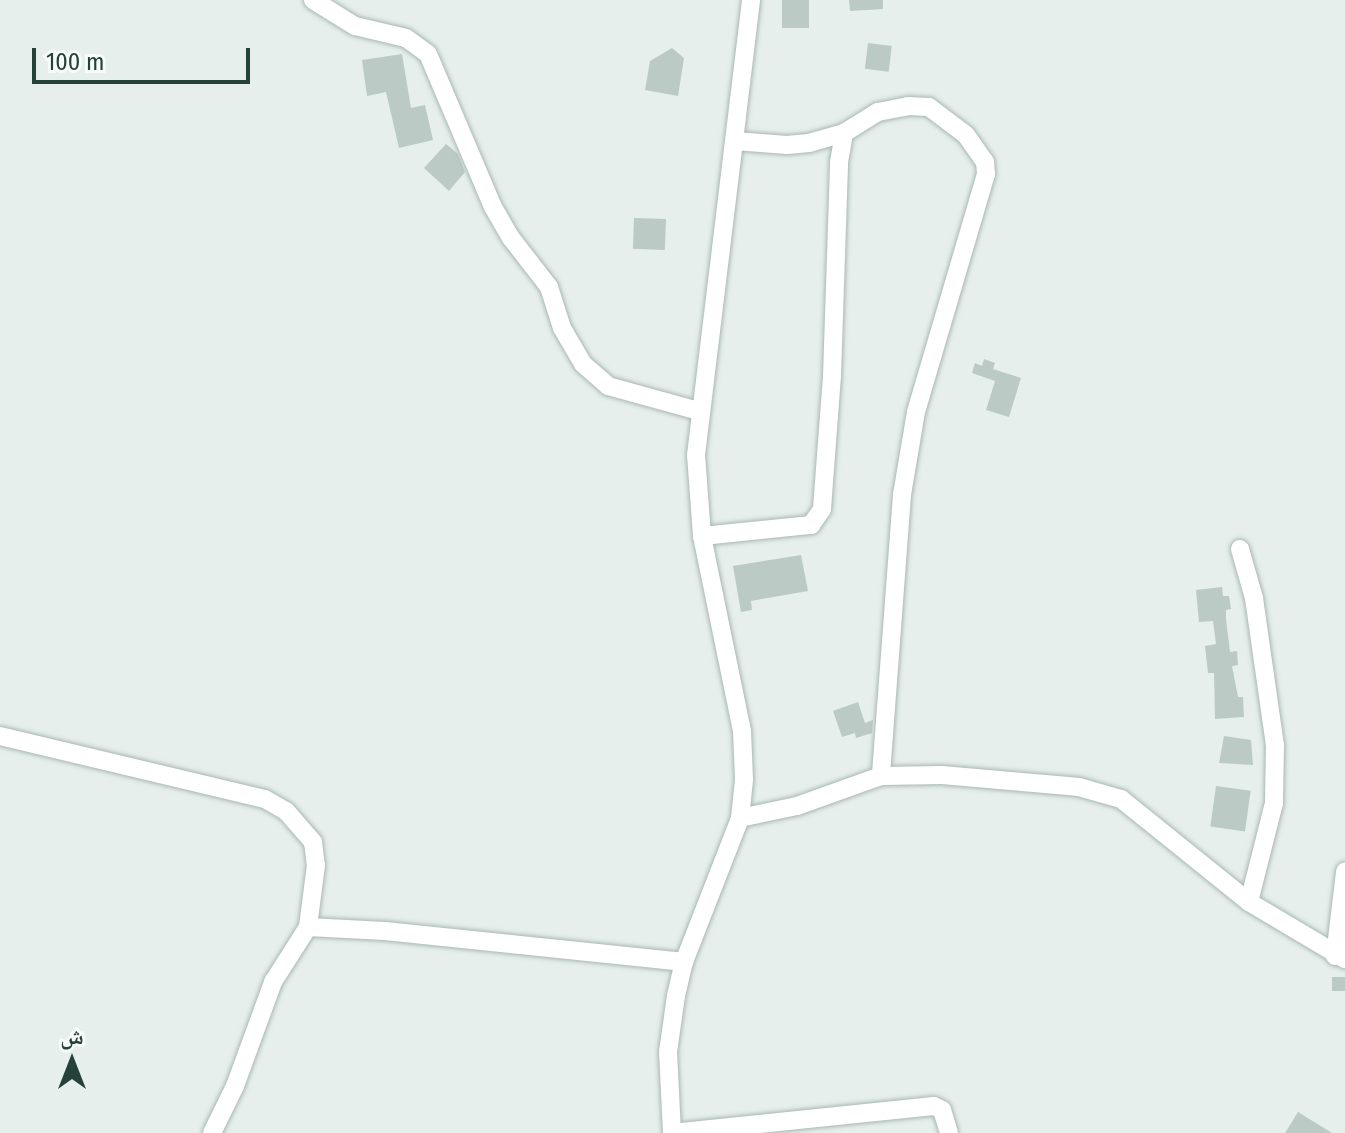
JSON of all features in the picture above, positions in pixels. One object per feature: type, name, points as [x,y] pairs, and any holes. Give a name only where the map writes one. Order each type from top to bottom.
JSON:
[{"type":"street","points":[[313,0],[355,26],[406,38],[428,54],[493,207],[511,238],[549,287],[562,328],[583,364],[608,386],[699,411]]},
{"type":"street","points":[[751,0],[699,411],[696,491],[702,536],[742,731],[740,818],[684,962],[676,996],[668,1052],[672,1133],[934,1106],[942,1110],[949,1133]]},
{"type":"street","points":[[735,141],[787,145],[844,133],[878,112],[908,106],[929,107],[977,147],[985,162],[986,174],[916,412],[902,495],[881,776]]},
{"type":"street","points":[[702,536],[811,525],[822,509],[832,376],[839,162],[844,133]]},
{"type":"street","points":[[1240,549],[1254,598],[1275,745],[1274,803],[1249,902]]},
{"type":"street","points":[[0,736],[265,799],[286,811],[313,842],[316,865],[308,927],[273,982],[235,1086],[212,1133]]},
{"type":"street","points":[[740,818],[797,806],[881,776],[942,775],[1044,782],[1121,799],[1249,902],[1340,958],[1345,872]]},
{"type":"street","points":[[308,927],[385,931],[684,962]]},
{"type":"building","points":[[782,0],[809,0],[809,28],[782,28]]},
{"type":"building","points":[[849,0],[883,0],[883,9],[850,11]]},
{"type":"building","points":[[868,43],[892,46],[889,72],[865,69]]},
{"type":"building","points":[[672,48],[684,58],[678,96],[645,90],[650,61]]},
{"type":"building","points":[[402,54],[411,108],[425,105],[433,140],[399,148],[386,92],[367,96],[362,60]]},
{"type":"building","points":[[446,144],[458,154],[465,172],[449,191],[424,168]]},
{"type":"building","points":[[634,218],[666,219],[665,250],[633,249]]},
{"type":"building","points":[[984,359],[995,363],[993,369],[1021,378],[1009,417],[986,410],[995,381],[972,373],[975,363],[982,366]]},
{"type":"building","points":[[801,555],[808,591],[751,601],[752,610],[741,612],[733,566]]},
{"type":"building","points":[[1222,587],[1223,596],[1229,596],[1231,609],[1226,610],[1226,619],[1230,652],[1237,651],[1238,665],[1232,666],[1238,697],[1243,697],[1244,717],[1215,719],[1214,673],[1208,673],[1205,646],[1216,644],[1213,621],[1199,622],[1196,590]]},
{"type":"building","points":[[858,702],[865,723],[873,720],[872,733],[856,738],[855,733],[842,737],[833,711]]},
{"type":"building","points":[[1224,736],[1251,740],[1253,765],[1219,763]]},
{"type":"building","points":[[1216,786],[1251,791],[1245,831],[1210,827]]},
{"type":"building","points":[[1332,977],[1345,977],[1345,991],[1332,991]]},
{"type":"building","points":[[1298,1112],[1332,1133],[1285,1133]]}]
